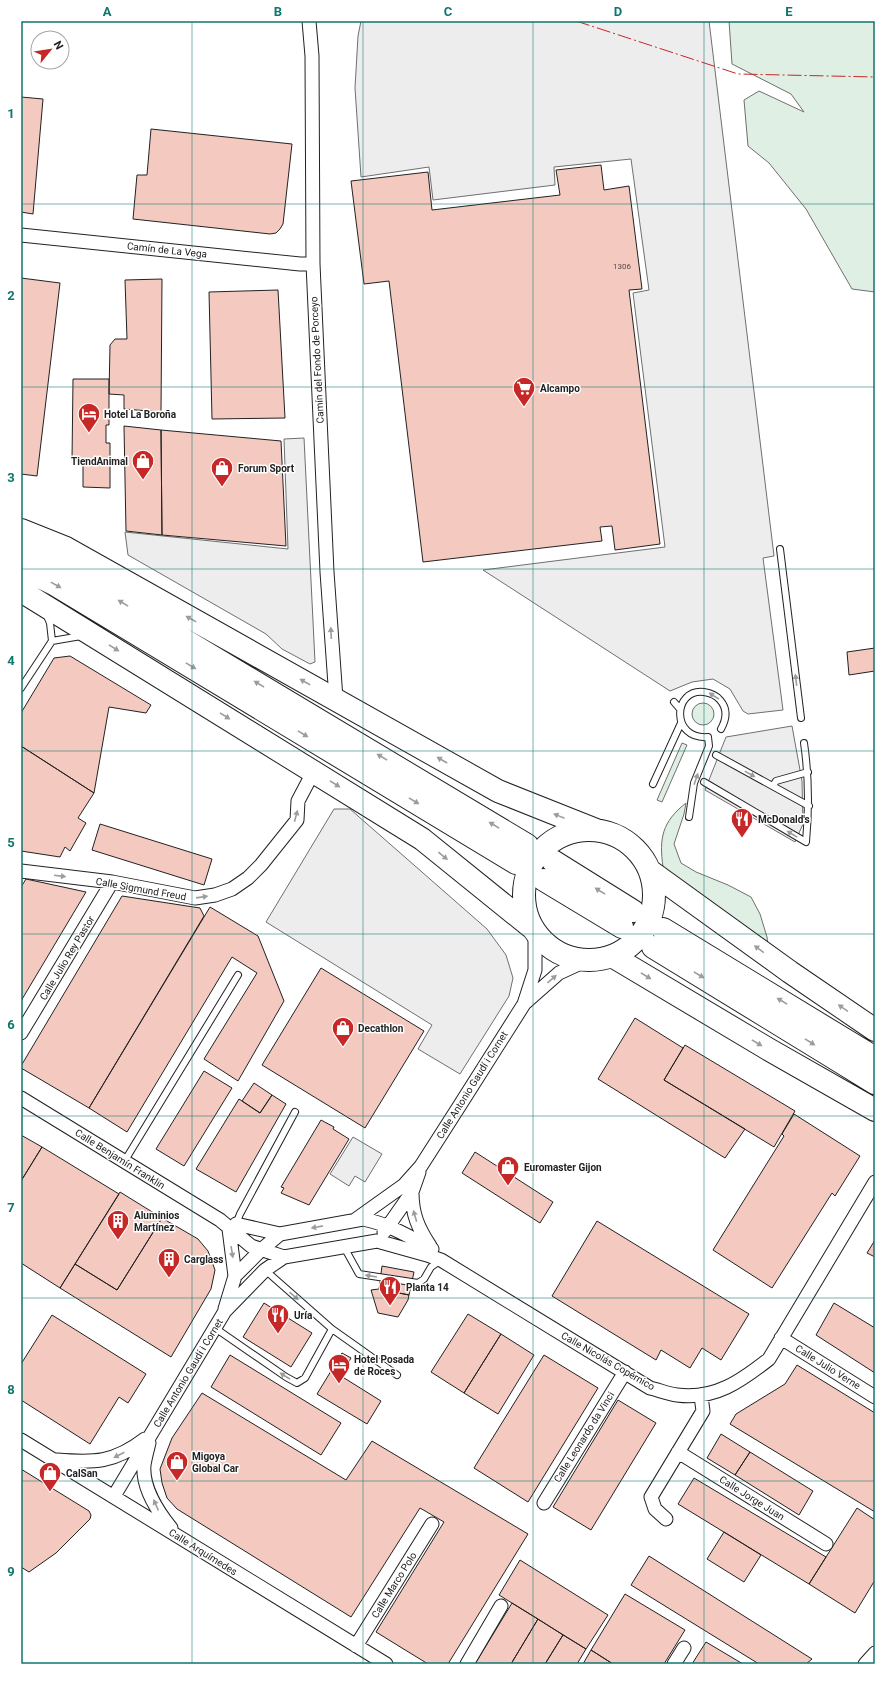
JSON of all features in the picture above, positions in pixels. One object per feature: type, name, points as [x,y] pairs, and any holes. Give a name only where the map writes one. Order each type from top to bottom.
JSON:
[{"type":"highway","points":[[21,530],[66,548],[498,791],[596,830]]},
{"type":"highway","points":[[21,548],[68,570],[527,845]]},
{"type":"highway","points":[[21,568],[54,584],[516,863]]},
{"type":"highway","points":[[30,596],[422,839],[552,948],[566,957],[586,961],[612,956],[634,942],[647,925],[654,903],[654,887],[650,871],[641,854],[630,843],[608,831],[596,830],[572,832],[540,850],[527,871],[524,889],[524,905],[533,931]]},
{"type":"highway","points":[[548,871],[628,919]]},
{"type":"highway","points":[[650,871],[875,1030]]},
{"type":"highway","points":[[875,1058],[658,938],[875,1083]]},
{"type":"highway","points":[[612,956],[768,1049],[875,1110]]},
{"type":"street","name":"Camín del Fondo de Porceyo","points":[[310,21],[312,56],[313,264],[328,587],[336,699]]},
{"type":"street","name":"Camín de La Vega","points":[[21,235],[300,264],[313,264]]},
{"type":"street","name":"Calle Sigmund Freud","points":[[21,871],[112,882],[195,898],[215,895],[232,889],[248,878],[261,865],[297,820],[298,801],[308,782],[316,772]]},
{"type":"street","name":"Calle Julio Rey Pastor","points":[[21,1033],[112,882]]},
{"type":"street","name":"Calle Antonio Gaudí i Cornet","points":[[377,1241],[389,1227],[408,1188],[421,1166],[524,1004],[535,970],[533,931]]},
{"type":"street","name":"Calle Antonio Gaudí i Cornet","points":[[524,1004],[559,973],[586,961]]},
{"type":"street","name":"Calle Benjamín Franklin","points":[[21,1098],[228,1224],[251,1246],[284,1257]]},
{"type":"street","name":"Calle Nicolás Copérnico","points":[[393,1244],[441,1260],[650,1388],[676,1395],[701,1396],[727,1388],[750,1374],[769,1359],[875,1182]]},
{"type":"street","name":"Calle Antonio Gaudí i Cornet","points":[[356,1220],[408,1188]]},
{"type":"street","name":"Calle Nicolás Copérnico","points":[[408,1188],[419,1230],[441,1260]]},
{"type":"street","name":"Calle Antonio Gaudí i Cornet","points":[[114,1496],[225,1311],[235,1276],[261,1250],[280,1234],[356,1220],[363,1219],[375,1221],[389,1227]]},
{"type":"street","name":"Calle Benjamín Franklin","points":[[228,1224],[280,1234]]},
{"type":"street","points":[[228,1224],[235,1276]]},
{"type":"street","points":[[389,1227],[393,1244]]},
{"type":"street","name":"Calle Nicolás Copérnico","points":[[389,1227],[432,1249]]},
{"type":"street","name":"Calle Antonio Gaudí i Cornet","points":[[225,1311],[265,1270],[284,1257],[377,1241],[393,1244]]},
{"type":"street","name":"Calle Antonio Gaudí i Cornet","points":[[240,1297],[248,1279],[261,1262],[261,1250]]},
{"type":"street","name":"Calle Julio Verne","points":[[781,1338],[875,1396]]},
{"type":"street","name":"Calle Leonardo da Vinci","points":[[544,1503],[625,1372]]},
{"type":"street","points":[[666,1519],[655,1509],[651,1497],[703,1411],[701,1396]]},
{"type":"street","name":"Calle Antonio Gaudí i Cornet","points":[[53,1460],[86,1463],[113,1458],[134,1447],[151,1434]]},
{"type":"street","name":"Calle Antonio Gaudí i Cornet","points":[[151,1434],[144,1466],[145,1482],[160,1515],[178,1537]]},
{"type":"street","name":"Calle Arquímedes","points":[[21,1440],[386,1664]]},
{"type":"street","name":"Calle Jorge Juan","points":[[678,1452],[826,1544]]},
{"type":"street","name":"Calle Marco Polo","points":[[356,1646],[432,1524]]},
{"type":"street","points":[[467,1664],[501,1606]]},
{"type":"street","points":[[674,1664],[684,1648]]},
{"type":"street","points":[[865,1664],[875,1653]]},
{"type":"lane","points":[[780,549],[801,718]]},
{"type":"lane","points":[[21,688],[52,641],[50,623],[30,596]]},
{"type":"lane","points":[[52,641],[92,634]]},
{"type":"lane","points":[[689,817],[694,782],[709,746],[708,737],[701,738],[693,736],[686,731],[681,723],[680,709],[688,696],[695,692],[710,693],[721,701],[726,715],[725,722],[721,729]]},
{"type":"lane","points":[[674,702],[680,709]]},
{"type":"lane","points":[[653,784],[681,723]]},
{"type":"lane","points":[[704,782],[806,842],[809,806],[808,772],[804,743]]},
{"type":"lane","points":[[716,755],[809,806]]},
{"type":"lane","points":[[773,786],[776,781],[808,772]]},
{"type":"lane","points":[[124,1162],[238,975]]},
{"type":"lane","points":[[228,1224],[240,1214],[296,1112]]},
{"type":"lane","points":[[344,1247],[359,1274],[418,1283],[424,1279],[431,1267],[441,1260]]},
{"type":"lane","points":[[265,1270],[332,1329],[397,1375]]},
{"type":"lane","points":[[215,1328],[286,1377],[297,1382],[305,1378],[332,1329]]},
{"type":"green space","points":[[729,21],[875,21],[875,292],[852,289],[806,209],[769,163],[748,146],[744,100],[759,91],[804,112],[791,94],[732,64]]},
{"type":"green space","points":[[703,703],[711,706],[714,714],[711,722],[703,725],[695,722],[692,714],[695,706]]},
{"type":"green space","points":[[682,743],[687,745],[662,802],[657,800]]},
{"type":"green space","points":[[686,803],[674,844],[681,863],[696,872],[728,885],[751,897],[760,914],[768,945],[663,867],[662,839],[664,831],[672,817]]},
{"type":"shaded area","points":[[361,21],[709,21],[774,556],[763,558],[783,710],[748,714],[743,711],[730,689],[713,679],[692,682],[670,691],[483,570],[665,547],[633,293],[649,290],[631,159],[554,167],[555,185],[433,200],[429,167],[361,177],[355,88],[358,36]]},
{"type":"shaded area","points":[[304,438],[315,662],[310,664],[282,649],[266,634],[128,555],[125,532],[288,549],[284,439]]},
{"type":"shaded area","points":[[792,726],[802,781],[803,824],[795,842],[705,790],[726,737]]},
{"type":"shaded area","name":"Decathlon","points":[[334,809],[350,809],[487,929],[506,955],[513,978],[509,996],[460,1074],[418,1049],[432,1025],[266,922]]},
{"type":"shaded area","points":[[353,1137],[382,1154],[365,1182],[355,1176],[349,1186],[330,1174]]},
{"type":"building","points":[[21,97],[43,99],[33,214],[21,212]]},
{"type":"building","points":[[151,129],[292,144],[283,224],[280,229],[276,233],[270,234],[133,219],[137,175],[147,175]]},
{"type":"building","name":"Alcampo","points":[[601,165],[604,190],[629,186],[642,289],[629,290],[660,544],[615,550],[612,526],[600,527],[602,541],[423,562],[389,281],[364,284],[351,181],[428,172],[432,210],[560,195],[556,170]]},
{"type":"building","points":[[21,278],[60,283],[37,476],[21,474]]},
{"type":"building","points":[[162,279],[161,412],[124,409],[124,395],[109,394],[110,345],[115,339],[127,339],[125,280]]},
{"type":"building","points":[[278,290],[285,418],[212,419],[209,292]]},
{"type":"building","name":"Hotel La Boroña","points":[[73,379],[109,379],[109,425],[106,425],[106,443],[110,443],[110,488],[83,487],[83,460],[72,460]]},
{"type":"building","name":"TiendAnimal","points":[[124,426],[161,430],[162,535],[126,531]]},
{"type":"building","name":"Forum Sport","points":[[161,430],[281,441],[286,546],[162,535]]},
{"type":"building","points":[[875,648],[875,671],[849,675],[847,652]]},
{"type":"building","points":[[70,656],[151,705],[146,713],[109,707],[94,793],[21,746],[21,713],[54,658]]},
{"type":"building","points":[[21,746],[94,793],[78,818],[86,823],[70,851],[65,847],[60,857],[21,851]]},
{"type":"building","points":[[100,824],[212,859],[204,885],[92,850]]},
{"type":"building","points":[[26,879],[86,892],[21,1001],[21,887]]},
{"type":"building","points":[[122,896],[200,908],[204,916],[89,1108],[21,1068],[21,1066]]},
{"type":"building","points":[[210,907],[258,936],[284,1001],[238,1081],[204,1059],[257,973],[232,957],[127,1132],[89,1108]]},
{"type":"building","name":"Decathlon","points":[[321,968],[424,1031],[365,1128],[262,1065]]},
{"type":"building","points":[[635,1018],[683,1048],[664,1080],[745,1129],[725,1158],[598,1079]]},
{"type":"building","points":[[685,1045],[795,1111],[774,1147],[664,1080]]},
{"type":"building","points":[[204,1071],[232,1088],[184,1166],[156,1149]]},
{"type":"building","points":[[254,1083],[272,1095],[260,1113],[242,1101]]},
{"type":"building","points":[[272,1095],[286,1104],[236,1192],[196,1169],[239,1099],[260,1113]]},
{"type":"building","points":[[794,1114],[860,1156],[835,1196],[832,1193],[772,1288],[713,1250],[784,1136],[782,1134]]},
{"type":"building","points":[[321,1120],[334,1127],[333,1129],[349,1139],[309,1205],[281,1193],[284,1188],[281,1187]]},
{"type":"building","points":[[21,1135],[42,1147],[21,1181]]},
{"type":"building","points":[[42,1147],[119,1194],[60,1288],[21,1263],[21,1181]]},
{"type":"building","name":"Euromaster Gijon","points":[[475,1152],[553,1202],[540,1223],[462,1173]]},
{"type":"building","name":"Aluminios Martínez","points":[[120,1192],[162,1218],[117,1290],[75,1264]]},
{"type":"building","name":"Carglass","points":[[162,1218],[198,1239],[208,1251],[215,1270],[211,1289],[171,1357],[60,1288],[75,1264],[117,1290]]},
{"type":"building","points":[[597,1221],[749,1314],[721,1360],[702,1348],[690,1368],[661,1350],[656,1360],[552,1296]]},
{"type":"building","points":[[875,1240],[875,1257],[867,1253]]},
{"type":"building","points":[[382,1266],[414,1272],[409,1295],[379,1289]]},
{"type":"building","name":"Planta 14","points":[[379,1289],[409,1295],[408,1300],[398,1317],[378,1313],[371,1290]]},
{"type":"building","name":"Uría","points":[[264,1303],[312,1333],[291,1367],[243,1337]]},
{"type":"building","points":[[834,1303],[875,1328],[875,1373],[816,1335]]},
{"type":"building","points":[[468,1314],[501,1334],[464,1393],[431,1372]]},
{"type":"building","points":[[52,1315],[146,1374],[128,1403],[119,1397],[90,1444],[21,1400],[21,1364]]},
{"type":"building","points":[[501,1334],[534,1355],[498,1414],[464,1393]]},
{"type":"building","name":"Hotel Posada de Roces","points":[[342,1353],[351,1358],[341,1376],[381,1401],[367,1424],[317,1394]]},
{"type":"building","points":[[230,1355],[341,1423],[321,1455],[211,1387]]},
{"type":"building","points":[[544,1355],[598,1388],[528,1502],[474,1468]]},
{"type":"building","points":[[797,1365],[875,1413],[875,1512],[730,1424],[736,1414],[785,1384]]},
{"type":"building","points":[[202,1393],[346,1480],[372,1441],[528,1534],[448,1664],[428,1664],[376,1632],[444,1522],[420,1508],[351,1617],[177,1509],[167,1498],[162,1483],[160,1469],[172,1438]]},
{"type":"building","points":[[618,1400],[656,1423],[591,1530],[553,1507]]},
{"type":"building","points":[[721,1434],[750,1452],[735,1475],[707,1458]]},
{"type":"building","points":[[750,1452],[813,1491],[799,1515],[735,1475]]},
{"type":"building","points":[[21,1469],[89,1511],[91,1515],[90,1519],[56,1553],[29,1572],[21,1567]]},
{"type":"building","points":[[694,1478],[826,1557],[809,1584],[678,1504]]},
{"type":"building","points":[[857,1508],[875,1520],[875,1580],[855,1613],[809,1584]]},
{"type":"building","points":[[724,1532],[761,1555],[744,1582],[707,1559]]},
{"type":"building","points":[[649,1556],[812,1659],[806,1664],[759,1664],[631,1585]]},
{"type":"building","points":[[520,1560],[608,1615],[586,1649],[499,1595]]},
{"type":"building","points":[[625,1594],[685,1630],[664,1664],[613,1664],[591,1650]]},
{"type":"building","points":[[512,1603],[538,1619],[511,1664],[475,1664]]},
{"type":"building","points":[[538,1619],[563,1635],[545,1664],[511,1664]]},
{"type":"building","points":[[563,1635],[586,1649],[577,1664],[545,1664]]},
{"type":"building","points":[[706,1642],[743,1664],[692,1664]]},
{"type":"building","points":[[591,1650],[613,1664],[583,1664]]},
{"type":"tunnel","points":[[527,845],[553,861]]},
{"type":"tunnel","points":[[516,863],[544,880]]},
{"type":"tunnel","points":[[633,911],[663,929]]},
{"type":"tunnel","points":[[622,927],[653,947]]},
{"type":"power","points":[[576,21],[738,74],[875,77]]},
{"type":"place","name":"Alcampo","points":[[524,408]]},
{"type":"place","name":"Hotel La Boroña","points":[[89,434]]},
{"type":"place","name":"TiendAnimal","points":[[143,480]]},
{"type":"place","name":"Forum Sport","points":[[222,488]]},
{"type":"place","name":"McDonald's","points":[[742,838]]},
{"type":"place","name":"Decathlon","points":[[343,1048]]},
{"type":"place","name":"Euromaster Gijon","points":[[508,1186]]},
{"type":"place","name":"Aluminios Martínez","points":[[118,1240]]},
{"type":"place","name":"Carglass","points":[[169,1278]]},
{"type":"place","name":"Planta 14","points":[[390,1306]]},
{"type":"place","name":"Uría","points":[[278,1334]]},
{"type":"place","name":"Hotel Posada de Roces","points":[[339,1384]]},
{"type":"place","name":"Migoya Global Car","points":[[177,1482]]},
{"type":"place","name":"CalSan","points":[[50,1492]]}]
